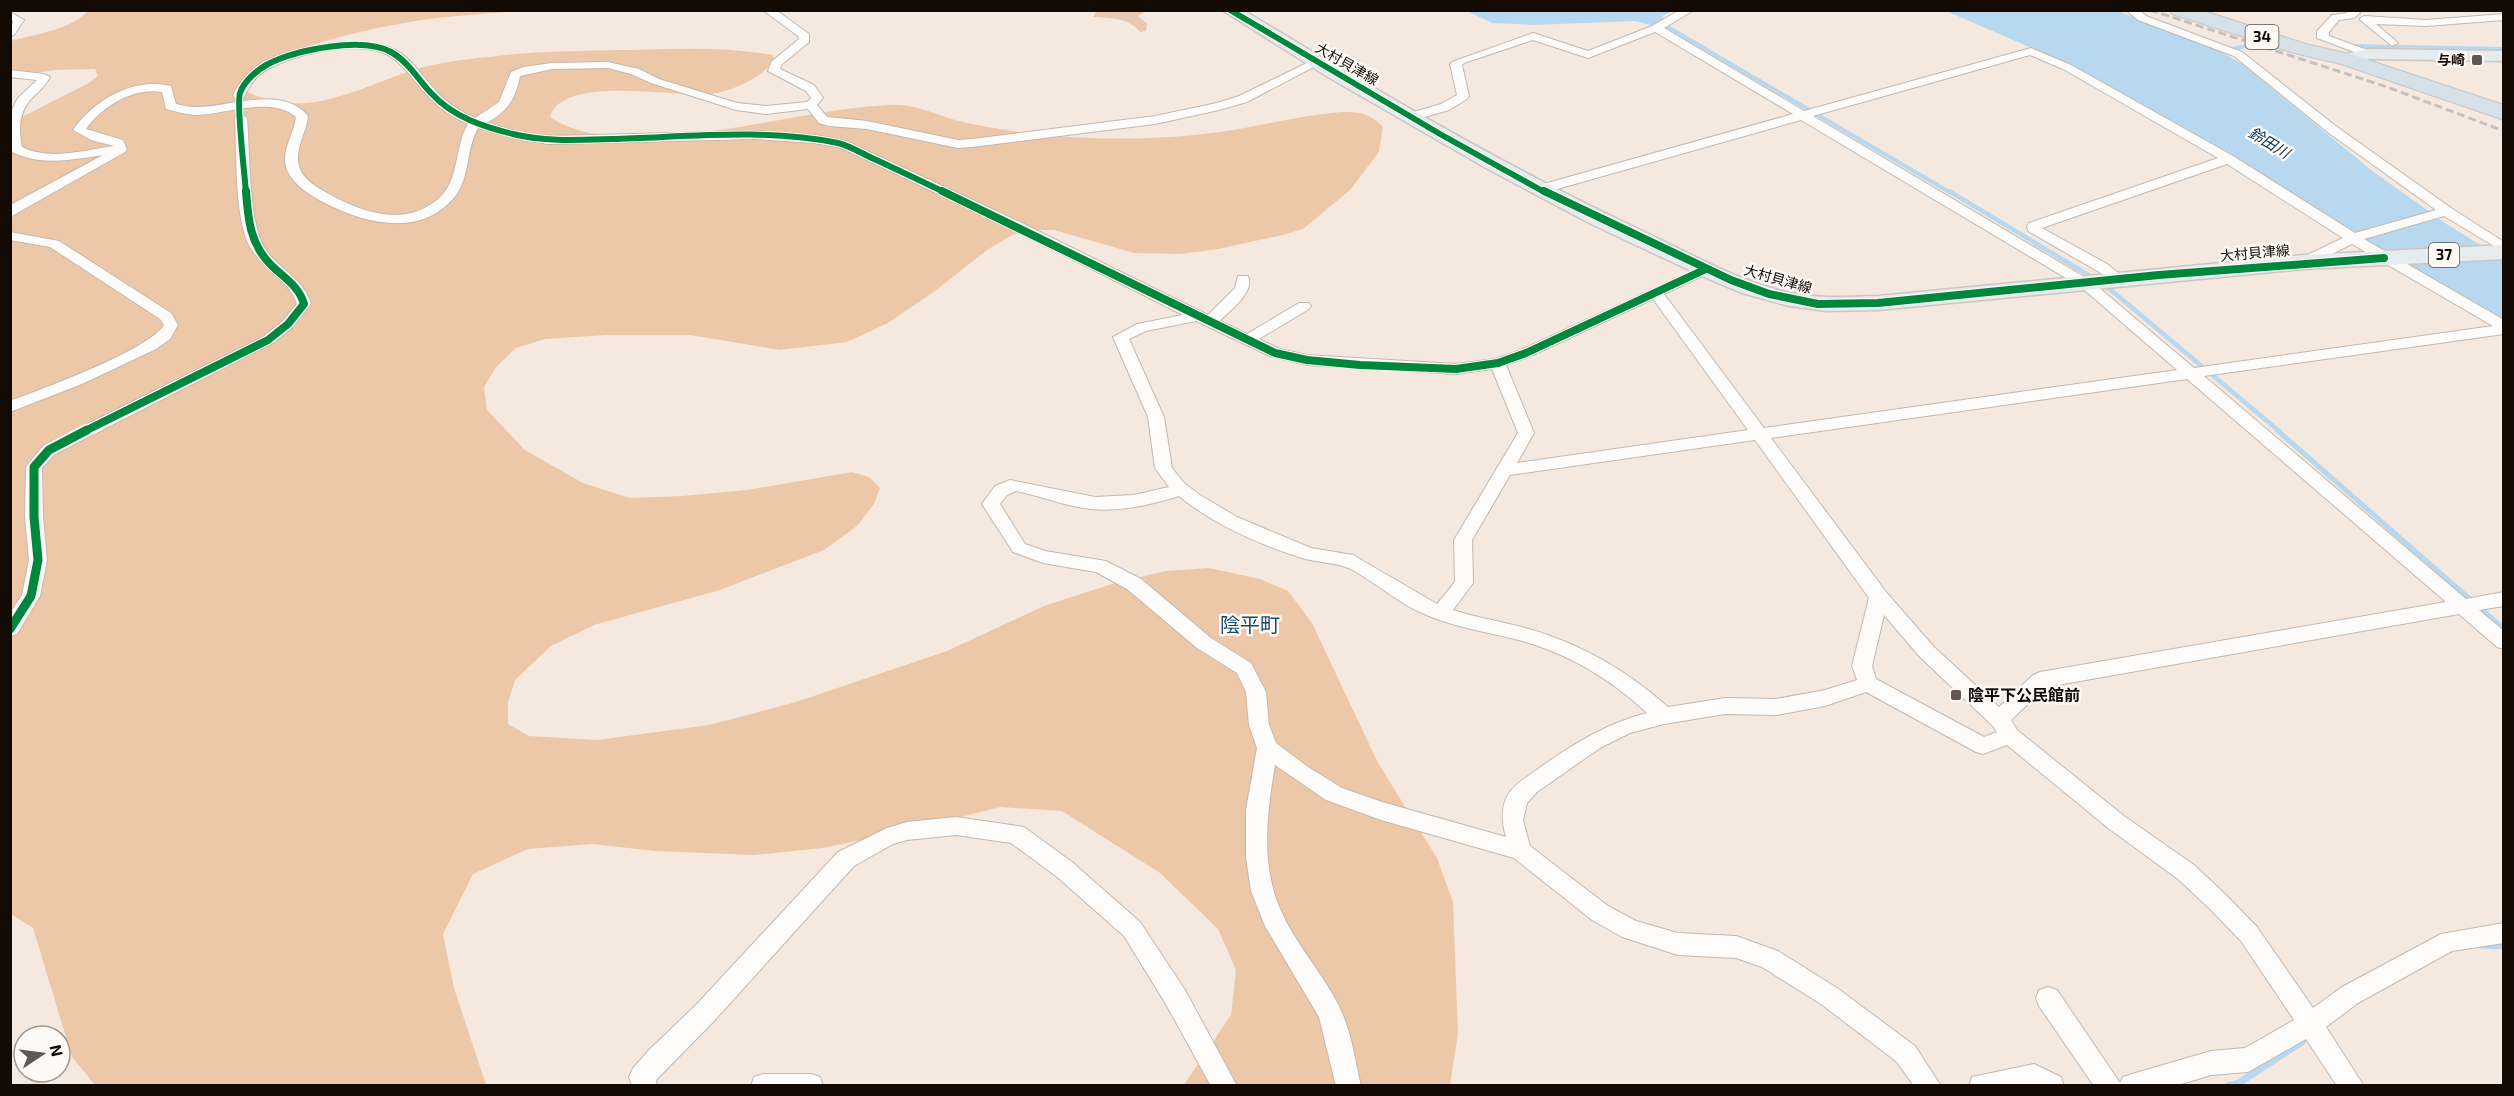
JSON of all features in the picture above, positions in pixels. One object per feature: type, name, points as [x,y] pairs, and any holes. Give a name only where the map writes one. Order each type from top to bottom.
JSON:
[{"type":"highway","name":"34","points":[[2180,10],[2301,49],[2351,51],[2422,83],[2504,113]]},
{"type":"highway","name":"34","points":[[2202,10],[2326,50],[2351,51]]},
{"type":"main road","name":"大村貝津線","points":[[1230,10],[1538,190],[1706,269],[1758,290],[1808,303],[1845,305],[2304,262],[2504,250]]},
{"type":"main road","points":[[2351,51],[2504,56]]},
{"type":"street","points":[[768,10],[803,34],[805,40],[775,64],[774,70],[810,88],[816,98],[812,105]]},
{"type":"street","points":[[1411,117],[1444,108],[1463,96],[1456,64],[1460,61],[1533,36],[1588,55],[1656,28],[1689,10]]},
{"type":"street","points":[[2131,10],[2142,18],[2234,52],[2442,212],[2504,250]]},
{"type":"street","points":[[2351,51],[2323,38],[2323,31],[2336,17],[2353,13],[2392,43]]},
{"type":"street","points":[[10,15],[19,20],[10,33]]},
{"type":"street","points":[[2365,20],[2426,23],[2504,17]]},
{"type":"street","points":[[1656,28],[1809,113],[2101,282],[2193,372],[2470,604],[2504,642]]},
{"type":"street","points":[[238,94],[256,71],[280,59],[316,50],[342,47],[382,47],[392,50],[443,104],[475,123],[517,136],[562,141],[772,136],[814,138],[842,144],[1017,226],[1275,353],[1328,362],[1456,369],[1498,363],[1526,353],[1706,269]]},
{"type":"street","points":[[1538,190],[2031,51],[2067,67],[2228,159],[2357,237],[2384,258],[2504,327]]},
{"type":"street","points":[[812,105],[823,120],[833,123],[867,125],[958,144],[972,144],[1155,120],[1219,106],[1243,99],[1317,62]]},
{"type":"street","points":[[121,149],[119,143],[79,130],[82,123],[115,99],[142,89],[159,86],[167,89],[170,106],[181,110],[193,111],[270,103],[292,107],[302,116],[302,127],[293,143],[290,156],[294,170],[305,186],[343,207],[373,219],[391,220],[412,217],[426,211],[442,203],[455,189],[461,177],[465,146],[475,123],[506,103],[515,74],[523,70],[568,64],[608,64],[635,70],[655,81],[736,106],[766,110],[812,105]]},
{"type":"street","points":[[10,73],[44,77],[43,82],[21,103],[12,127],[16,149],[22,154],[37,157],[69,156],[121,149]]},
{"type":"street","points":[[10,630],[31,596],[38,560],[34,517],[34,467],[49,450],[268,340],[288,324],[304,304],[302,292],[269,263],[254,243],[249,228],[241,118]]},
{"type":"street","points":[[10,213],[121,149]]},
{"type":"street","points":[[2101,282],[2102,267],[2033,228],[2034,226],[2228,159]]},
{"type":"street","points":[[2304,262],[2357,237],[2442,212]]},
{"type":"street","points":[[10,236],[54,244],[166,316],[171,325],[165,336],[151,346],[76,381],[10,407]]},
{"type":"street","points":[[1243,279],[1242,290],[1204,319],[1142,327],[1120,337],[1153,409],[1159,430],[1160,462],[1167,474],[1202,505],[1236,525],[1309,553],[1346,560],[1368,571],[1424,607],[1531,637],[1596,661],[1630,684],[1664,716]]},
{"type":"street","points":[[1656,293],[1879,597],[1927,652],[2004,728],[2116,822],[2186,872],[2218,902],[2249,934],[2352,1086]]},
{"type":"street","points":[[1247,339],[1304,306]]},
{"type":"street","points":[[1506,470],[2504,327]]},
{"type":"street","points":[[1441,613],[1464,583],[1463,540],[1526,433],[1523,417],[1503,382],[1498,363]]},
{"type":"street","points":[[1183,489],[1157,498],[1110,503],[1082,502],[1011,485],[999,491],[991,504],[1019,548],[1043,557],[1100,566],[1134,584],[1204,643],[1244,668],[1256,693],[1259,725],[1267,748],[1257,810],[1257,857],[1262,891],[1273,919],[1329,1013],[1349,1086]]},
{"type":"street","points":[[1879,597],[1862,666],[1868,684],[1983,746],[2004,728],[2040,680],[2504,599]]},
{"type":"street","points":[[1521,851],[1512,820],[1517,799],[1530,786],[1593,742],[1624,727],[1664,716],[1725,706],[1776,707],[1825,698],[1868,684]]},
{"type":"street","points":[[1267,748],[1334,794],[1381,811],[1521,851],[1600,913],[1630,930],[1678,944],[1736,947],[1770,959],[1829,996],[1906,1054],[1929,1086]]},
{"type":"street","points":[[645,1086],[642,1077],[659,1057],[705,1012],[846,859],[887,837],[907,831],[956,826],[1016,834],[1064,869],[1132,929],[1176,998],[1225,1086]]},
{"type":"street","points":[[2132,1086],[2211,1064],[2248,1060],[2310,1024],[2350,995],[2449,941],[2504,933]]},
{"type":"street","points":[[2048,998],[2109,1086]]},
{"type":"street","points":[[1981,1086],[2034,1076],[2052,1086]]},
{"type":"street","points":[[763,1086],[800,1084],[811,1086]]},
{"type":"shaded area","points":[[89,10],[524,11],[429,19],[325,41],[271,61],[251,73],[239,87],[262,98],[284,103],[306,103],[328,99],[416,69],[505,55],[539,52],[698,49],[736,50],[773,55],[774,60],[769,67],[737,87],[711,94],[597,92],[576,96],[559,104],[550,117],[583,131],[624,137],[670,136],[860,107],[898,105],[992,128],[1043,135],[1111,139],[1233,130],[1341,112],[1364,114],[1378,122],[1383,127],[1379,152],[1350,190],[1303,229],[1283,235],[1218,249],[1181,254],[1134,253],[1054,230],[1032,230],[1012,235],[987,250],[935,291],[888,323],[847,342],[780,350],[690,335],[607,335],[545,339],[516,348],[496,367],[484,387],[487,410],[525,450],[583,483],[630,498],[682,496],[747,490],[852,472],[869,477],[880,488],[874,504],[857,526],[824,550],[720,590],[594,625],[551,646],[515,680],[508,702],[508,724],[529,736],[597,740],[709,725],[796,702],[947,651],[1044,606],[1118,582],[1166,571],[1209,568],[1260,579],[1288,591],[1312,623],[1378,763],[1437,858],[1453,902],[1458,1033],[1450,1085],[1184,1085],[1231,1015],[1236,970],[1218,929],[1160,873],[1062,811],[1000,807],[918,828],[823,848],[754,855],[655,851],[592,844],[528,849],[473,874],[443,934],[454,988],[486,1085],[95,1085],[72,1057],[72,1024],[62,1024],[33,928],[11,914],[10,123],[89,83],[98,76],[95,69],[55,70],[11,77],[11,41],[63,27]]},
{"type":"shaded area","points":[[1097,11],[1146,11],[1138,16],[1147,24],[1146,31],[1140,32],[1130,23],[1118,19],[1093,17]]},
{"type":"water","points":[[1467,11],[1673,11],[1662,16],[1665,20],[1654,26],[1635,21],[1534,25],[1492,23]]},
{"type":"water","name":"鈴田川","points":[[1946,11],[2118,11],[2214,48],[2244,65],[2371,170],[2448,225],[2503,259],[2503,322],[2406,266],[2147,108],[2057,59]]},
{"type":"waterway","points":[[1661,23],[1951,193]]},
{"type":"waterway","points":[[2228,50],[2250,45]]},
{"type":"waterway","points":[[2352,46],[2504,49]]},
{"type":"waterway","points":[[1949,191],[2095,279]]},
{"type":"waterway","points":[[2105,285],[2279,431]]},
{"type":"waterway","points":[[2277,430],[2504,629]]},
{"type":"waterway","points":[[2481,945],[2504,946]]},
{"type":"waterway","points":[[2228,1086],[2239,1083],[2303,1041]]},
{"type":"tunnel","points":[[239,95],[241,118]]},
{"type":"railway","points":[[2150,10],[2387,87],[2504,131]]},
{"type":"cycle path","points":[[1230,10],[1440,134],[1547,193],[1712,272],[1750,288],[1789,299],[1826,304],[1878,303],[2159,275],[2384,258]]},
{"type":"cycle path","points":[[10,629],[31,596],[38,560],[34,517],[34,467],[49,450],[268,340],[288,324],[304,304],[295,287],[264,257],[249,228],[239,95],[250,78],[266,65],[309,51],[355,46],[381,48],[402,60],[435,97],[452,111],[487,127],[526,138],[574,140],[756,135],[786,136],[842,144],[1017,226],[1275,353],[1307,360],[1456,369],[1498,363],[1526,353],[1706,269]]},
{"type":"place","name":"与崎","points":[[2477,60]]},
{"type":"place","name":"陰平下公民館前","points":[[1956,695]]},
{"type":"district","name":"陰平町","points":[[1250,625]]}]
